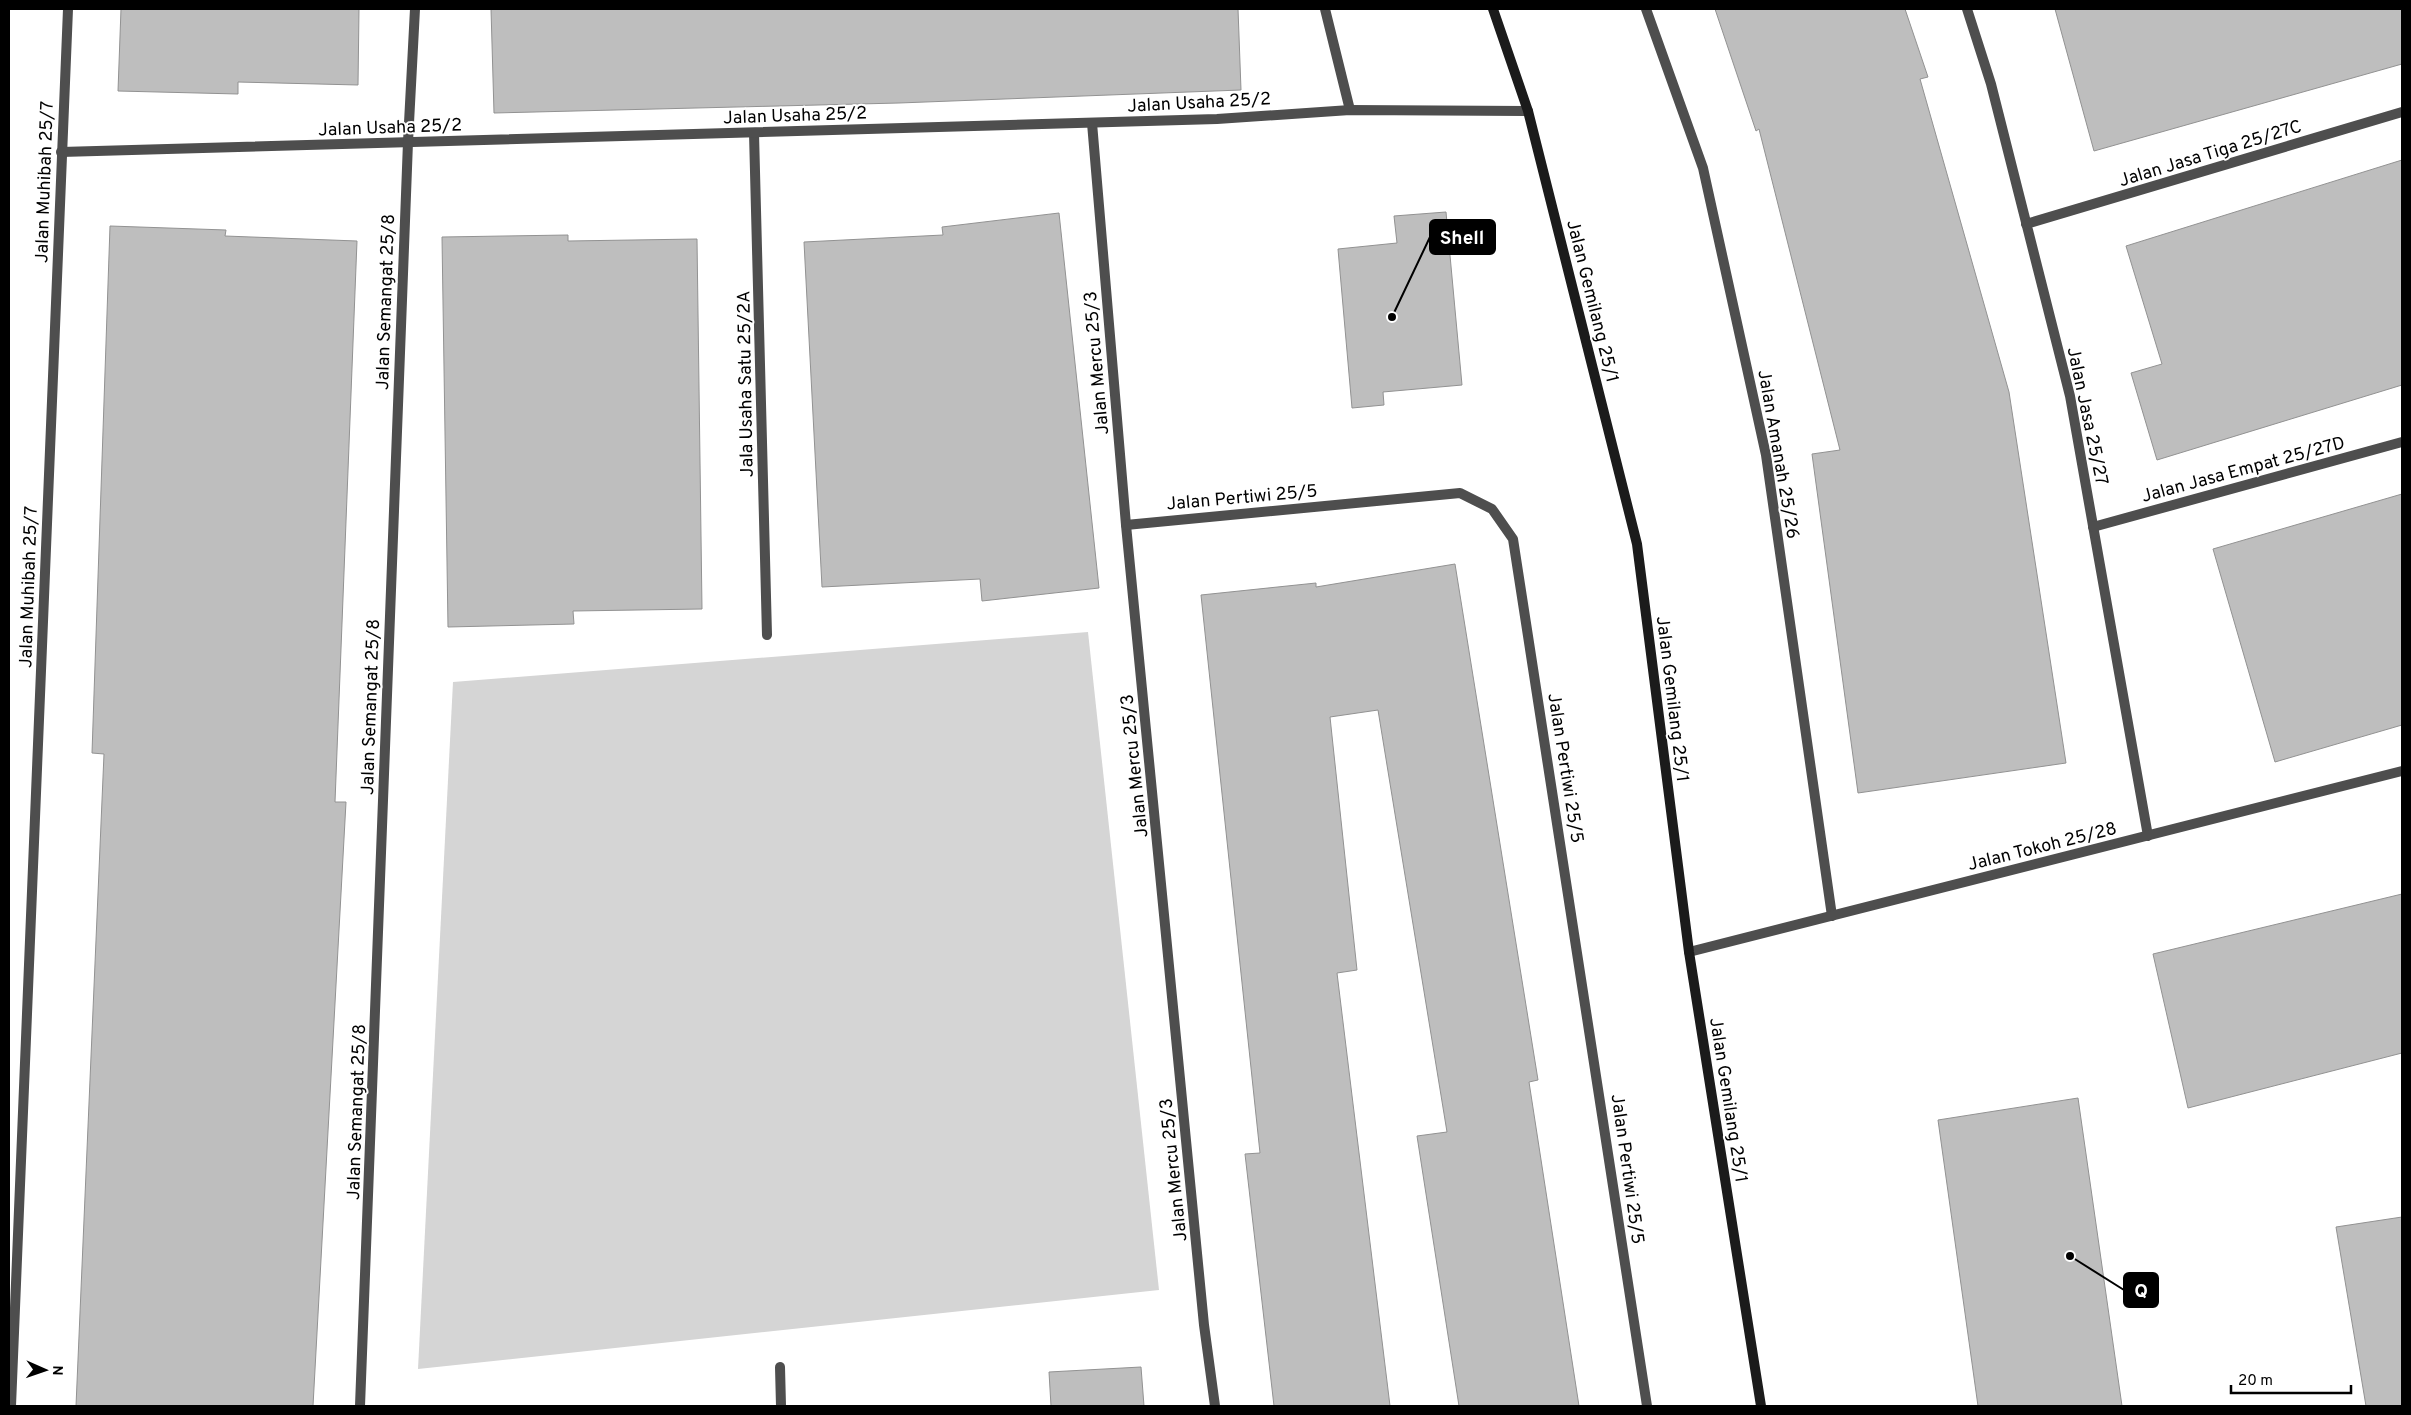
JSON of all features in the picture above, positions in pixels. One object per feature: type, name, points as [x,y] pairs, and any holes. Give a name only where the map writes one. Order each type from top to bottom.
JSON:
[{"type":"street","name":"Jalan Muhibah 25/7","points":[[11,1406],[68,9]]},
{"type":"street","name":"Jalan Semangat 25/8","points":[[360,1406],[408,142],[415,9]]},
{"type":"street","points":[[1325,9],[1350,110]]},
{"type":"street","name":"Jalan Gemilang 25/1","points":[[1493,9],[1528,112],[1637,544],[1689,952],[1761,1406]]},
{"type":"street","name":"Jalan Amanah 25/26","points":[[1646,9],[1703,168],[1766,455],[1832,916]]},
{"type":"street","name":"Jalan Jasa 25/27","points":[[1967,9],[1991,84],[2070,396],[2148,836]]},
{"type":"street","name":"Jalan Usaha 25/2","points":[[61,152],[1217,119],[1350,110],[1528,112]]},
{"type":"street","name":"Jalan Jasa Tiga 25/27C","points":[[2026,224],[2402,112]]},
{"type":"street","name":"Jalan Mercu 25/3","points":[[1092,123],[1126,525],[1204,1326],[1215,1406]]},
{"type":"street","name":"Jala Usaha Satu 25/2A","points":[[754,132],[767,635]]},
{"type":"street","name":"Jalan Jasa Empat 25/27D","points":[[2093,527],[2402,442]]},
{"type":"street","name":"Jalan Pertiwi 25/5","points":[[1126,525],[1460,493],[1492,509],[1514,539],[1646,1406]]},
{"type":"street","name":"Jalan Tokoh 25/28","points":[[1689,952],[2402,771]]},
{"type":"street","points":[[780,1368],[781,1406]]},
{"type":"shaded area","points":[[1088,632],[1159,1290],[418,1369],[453,682]]},
{"type":"building","points":[[121,9],[359,9],[358,85],[238,82],[238,94],[118,91]]},
{"type":"building","points":[[491,9],[1238,9],[1241,90],[899,103],[494,113]]},
{"type":"building","points":[[1715,9],[1905,9],[1928,77],[1920,79],[2009,392],[2066,763],[1858,793],[1812,454],[1840,450],[1759,129],[1756,131]]},
{"type":"building","points":[[2055,9],[2402,9],[2402,64],[2094,151]]},
{"type":"building","points":[[2402,160],[2402,385],[2157,460],[2131,373],[2162,364],[2126,246]]},
{"type":"building","points":[[1446,212],[1462,385],[1383,392],[1384,405],[1352,408],[1338,249],[1397,243],[1394,216]]},
{"type":"building","points":[[1059,213],[1099,588],[982,601],[980,579],[822,587],[804,242],[943,235],[942,227]]},
{"type":"building","points":[[110,226],[226,230],[225,236],[357,241],[335,802],[346,802],[313,1406],[76,1406],[104,754],[92,753]]},
{"type":"building","points":[[568,235],[568,241],[697,239],[702,609],[573,611],[574,624],[448,627],[442,237]]},
{"type":"building","points":[[2402,494],[2402,725],[2275,762],[2213,549]]},
{"type":"building","points":[[1455,564],[1538,1080],[1529,1082],[1579,1406],[1459,1406],[1417,1136],[1447,1132],[1378,710],[1330,717],[1357,970],[1337,973],[1390,1406],[1274,1406],[1245,1154],[1260,1153],[1201,595],[1316,583],[1316,587]]},
{"type":"building","points":[[2402,894],[2402,1053],[2188,1108],[2153,954]]},
{"type":"building","points":[[2078,1098],[2122,1406],[1978,1406],[1938,1120]]},
{"type":"building","points":[[2402,1217],[2402,1406],[2366,1406],[2336,1227]]},
{"type":"building","points":[[1141,1367],[1144,1406],[1051,1406],[1049,1372]]},
{"type":"place","name":"Shell","points":[[1392,317]]},
{"type":"place","name":"Q","points":[[2070,1256]]}]
